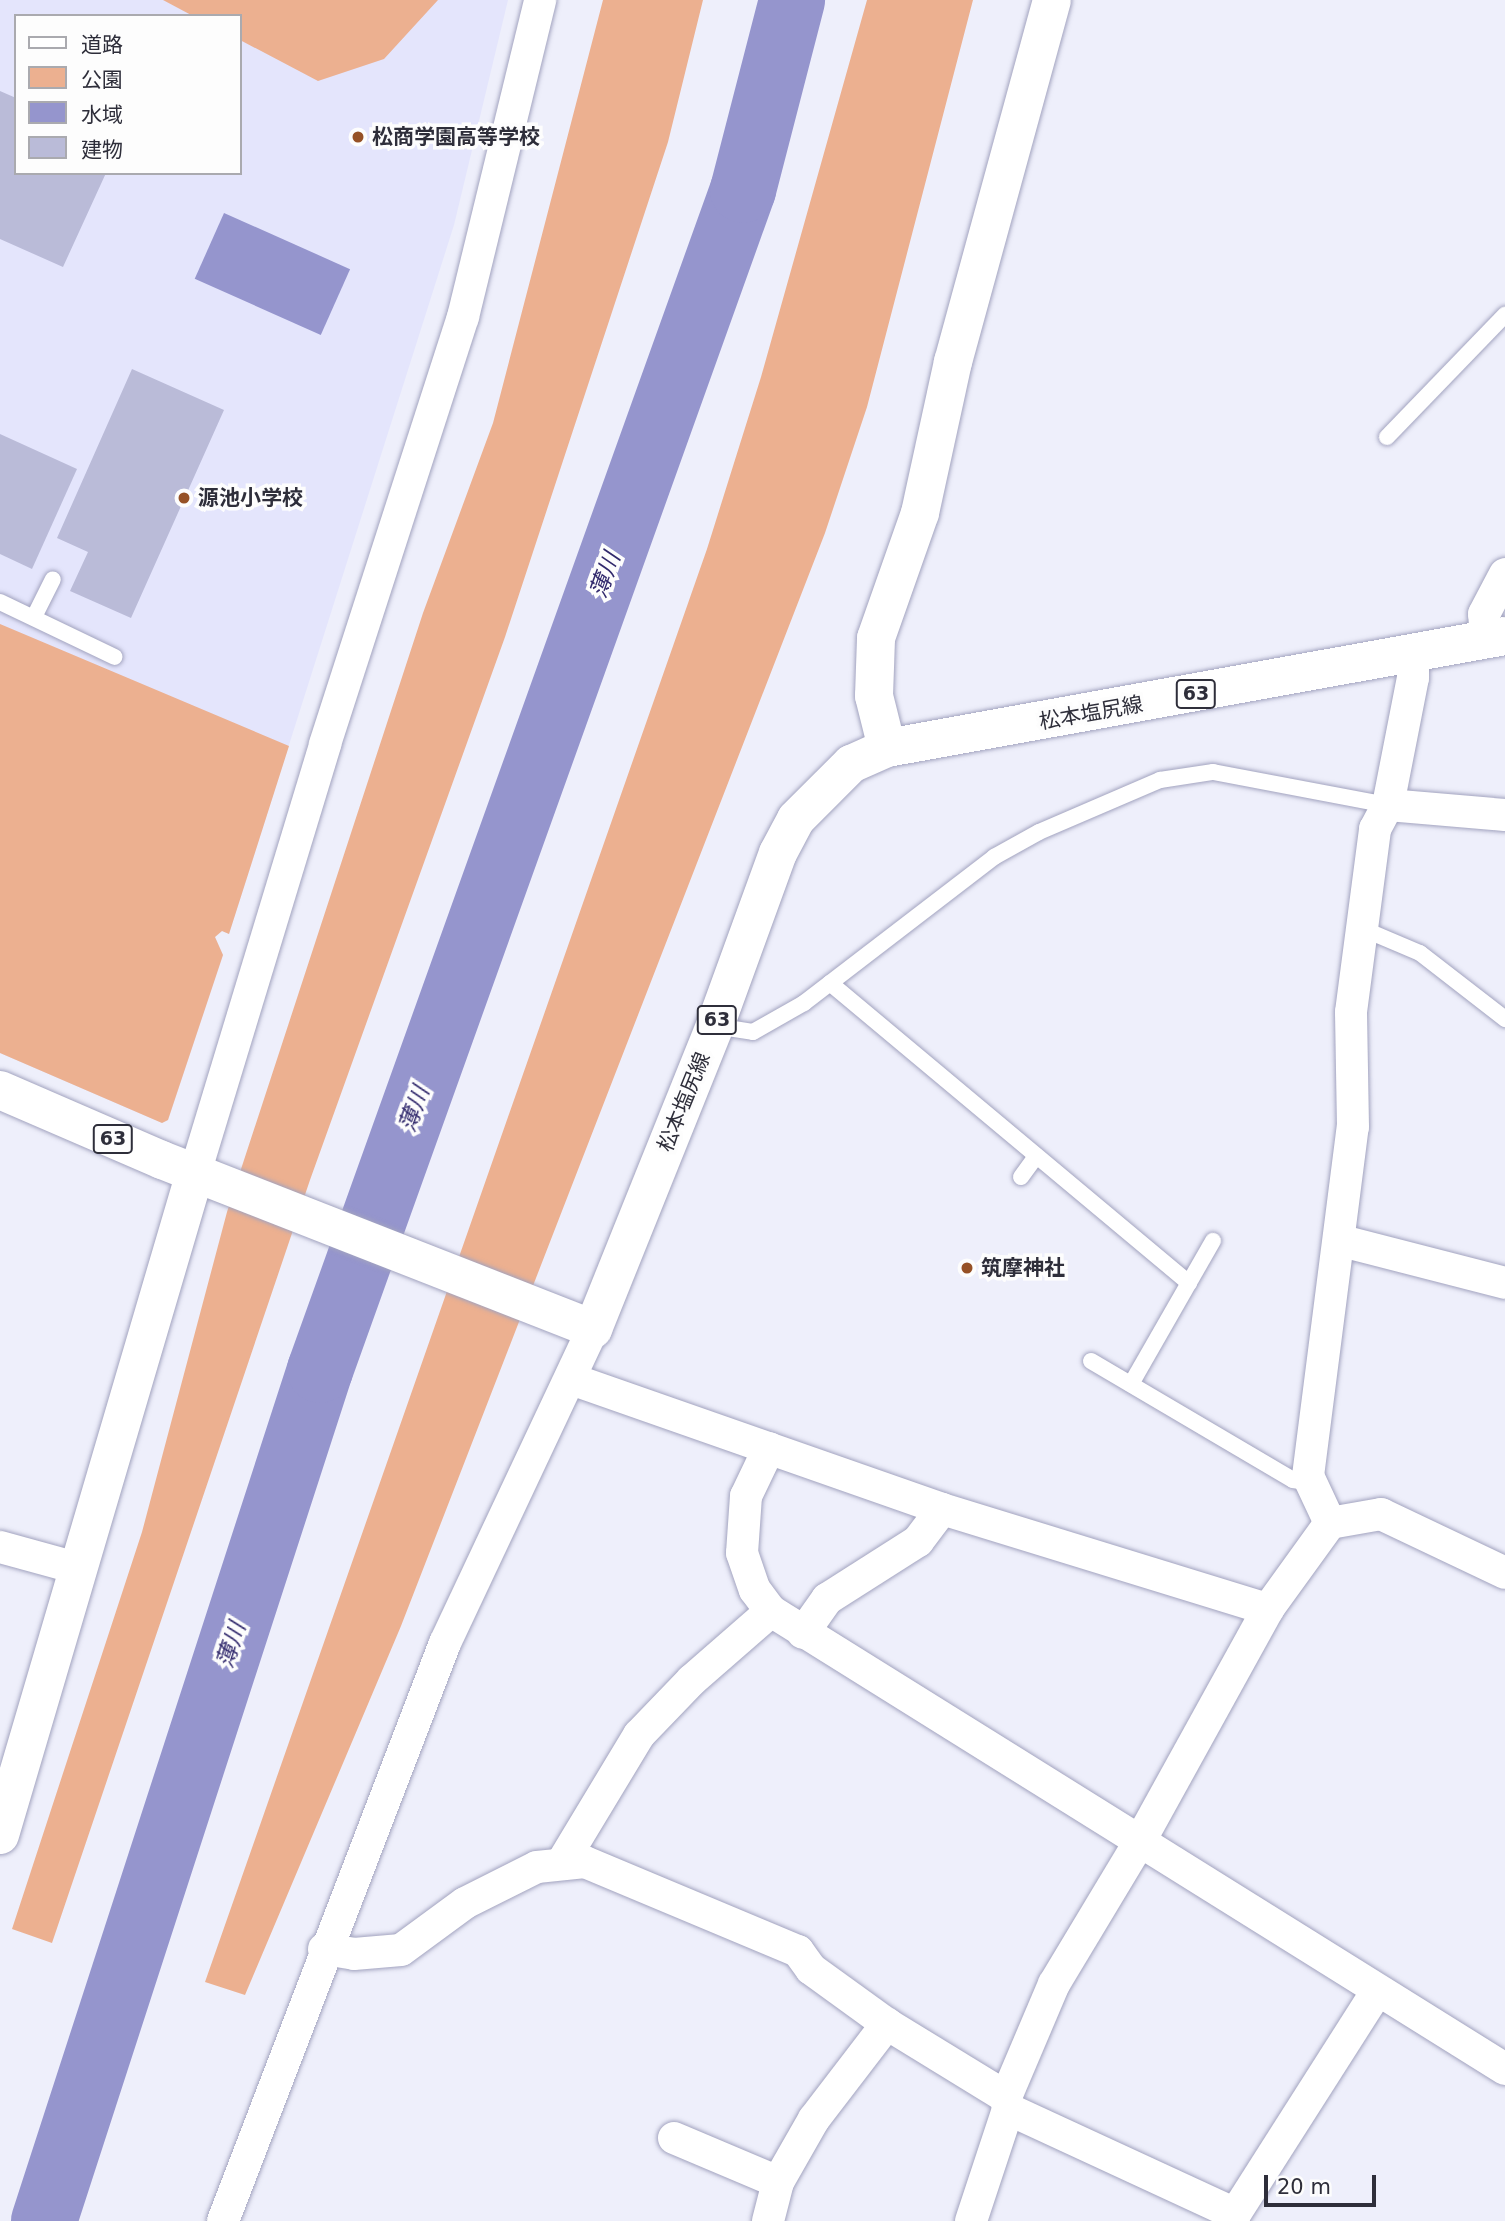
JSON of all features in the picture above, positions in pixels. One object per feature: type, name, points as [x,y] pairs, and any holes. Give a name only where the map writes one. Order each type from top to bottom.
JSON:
[{"type":"main road","points":[[887,748],[874,696],[876,639],[920,513],[953,362],[1052,0]]},
{"type":"main road","name":"松本塩尻線","points":[[593,1329],[715,1026],[778,853],[796,819],[851,764],[887,748],[1496,638]]},
{"type":"main road","name":"63","points":[[0,1090],[211,1179],[549,1314],[593,1329]]},
{"type":"main road","points":[[0,1835],[78,1568],[211,1179]]},
{"type":"street","points":[[211,1179],[326,744],[463,317],[540,0]]},
{"type":"street","points":[[1496,638],[1484,614],[1505,574]]},
{"type":"street","points":[[1330,1523],[1308,1476],[1342,1241],[1353,1127],[1351,1012],[1375,829],[1388,805],[1413,678],[1413,654]]},
{"type":"street","points":[[1388,805],[1505,815]]},
{"type":"street","points":[[1342,1241],[1505,1283]]},
{"type":"street","points":[[224,2221],[324,1949],[445,1643],[593,1329]]},
{"type":"street","points":[[571,1379],[942,1509],[1268,1609]]},
{"type":"street","points":[[769,1448],[746,1496],[742,1553],[755,1590],[771,1611],[1505,2069]]},
{"type":"street","points":[[803,1633],[827,1599],[918,1541],[942,1509]]},
{"type":"street","points":[[971,2221],[1007,2103],[1054,1984],[1140,1841],[1268,1609],[1330,1523],[1381,1514],[1505,1573]]},
{"type":"street","points":[[0,1546],[78,1568]]},
{"type":"street","points":[[563,1861],[639,1735],[692,1680],[771,1611]]},
{"type":"street","points":[[324,1949],[354,1954],[401,1950],[465,1903],[537,1867],[563,1861],[585,1862],[798,1951],[811,1969],[887,2024],[1007,2103],[1233,2217],[1377,1991]]},
{"type":"street","points":[[768,2221],[778,2182],[814,2119],[887,2024]]},
{"type":"street","points":[[674,2138],[778,2182]]},
{"type":"lane","points":[[1387,437],[1505,315]]},
{"type":"lane","points":[[34,617],[52,579]]},
{"type":"lane","points":[[0,601],[115,657]]},
{"type":"lane","points":[[715,1026],[753,1031],[830,983],[994,857],[1039,832],[1160,780],[1213,772],[1388,805]]},
{"type":"lane","points":[[1361,928],[1420,953],[1505,1019]]},
{"type":"lane","points":[[830,983],[1189,1283]]},
{"type":"lane","points":[[1021,1177],[1037,1156]]},
{"type":"lane","points":[[1131,1384],[1213,1241]]},
{"type":"lane","points":[[1091,1361],[1293,1480],[1312,1483]]},
{"type":"shaded area","name":"源池小学校","points":[[0,0],[508,0],[454,225],[229,934],[222,931],[215,937],[223,955],[168,1120],[162,1123],[0,1053]]},
{"type":"green space","points":[[163,0],[438,0],[384,59],[318,81],[242,41],[242,14],[189,14]]},
{"type":"green space","points":[[603,0],[703,0],[668,142],[505,637],[310,1180],[52,1943],[12,1929],[142,1532],[227,1212],[423,613],[493,423]]},
{"type":"green space","points":[[867,0],[973,0],[867,407],[825,533],[401,1626],[245,1995],[205,1982],[707,549],[761,377]]},
{"type":"green space","points":[[0,624],[289,746],[229,934],[222,931],[215,937],[223,955],[168,1120],[162,1123],[0,1053]]},
{"type":"water","points":[[224,213],[350,269],[321,335],[195,279]]},
{"type":"building","points":[[0,91],[14,97],[14,175],[105,175],[63,267],[0,239]]},
{"type":"building","points":[[132,369],[224,410],[131,618],[70,591],[88,552],[57,538]]},
{"type":"building","points":[[0,434],[77,469],[32,569],[0,554]]},
{"type":"waterway","name":"薄川","points":[[44,2221],[320,1370],[743,190],[792,0]]},
{"type":"place","name":"松商学園高等学校","points":[[358,137]]},
{"type":"place","name":"源池小学校","points":[[184,498]]},
{"type":"place","name":"筑摩神社","points":[[967,1268]]}]
